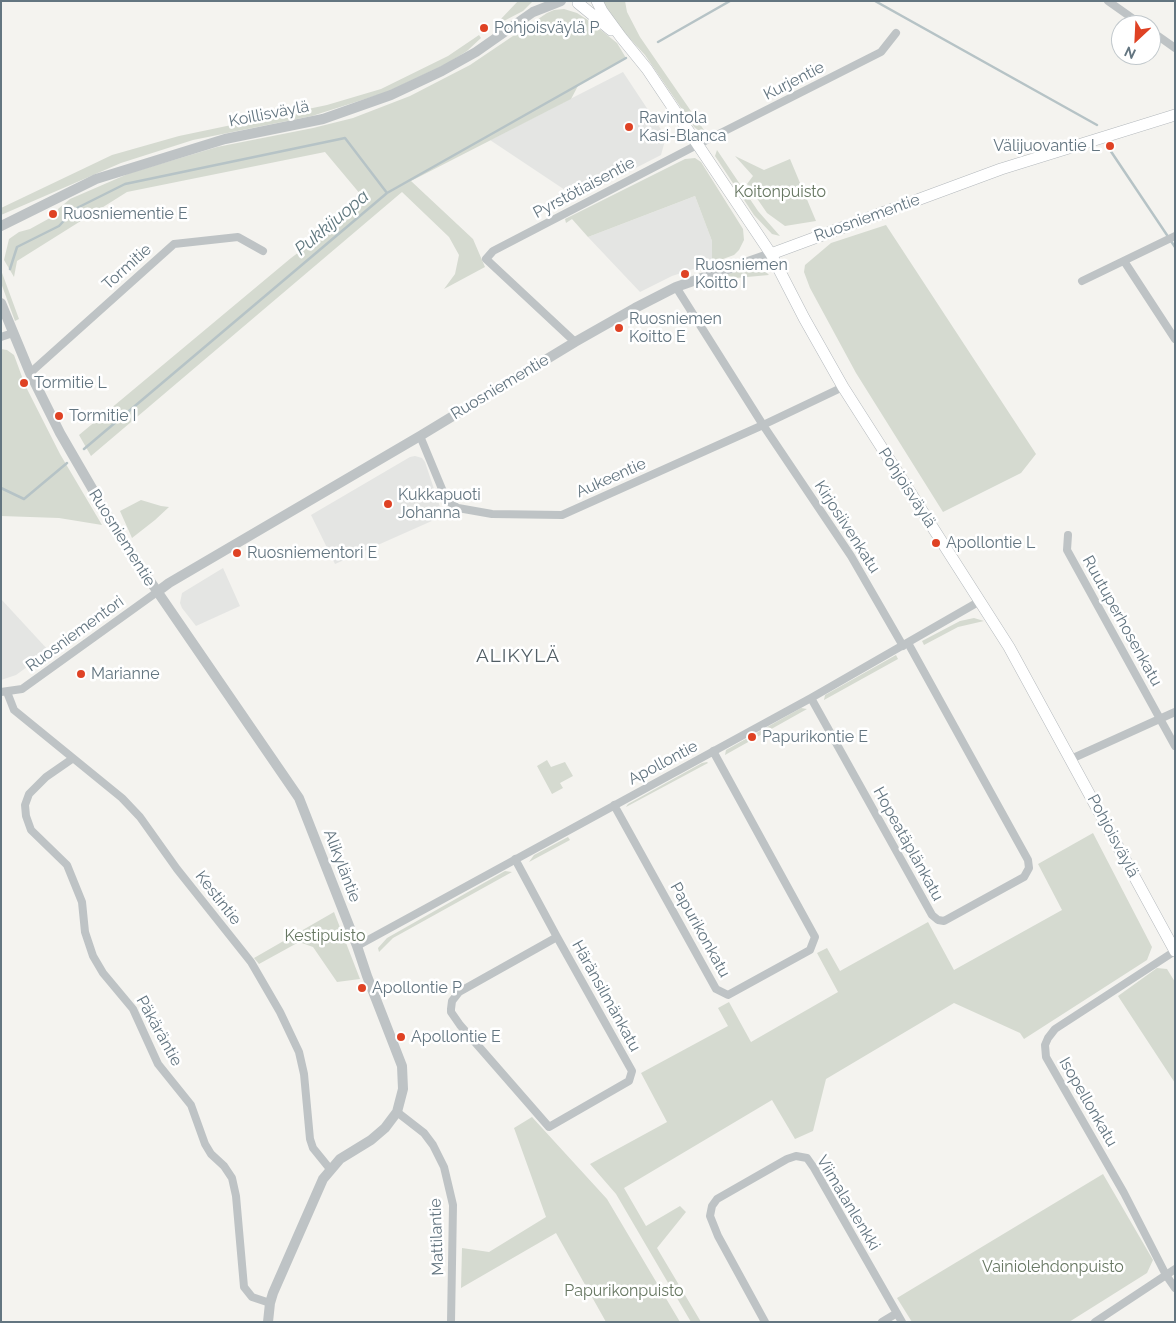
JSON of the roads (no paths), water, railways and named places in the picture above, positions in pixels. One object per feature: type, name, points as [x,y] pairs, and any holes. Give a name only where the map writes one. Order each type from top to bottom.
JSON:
[{"type":"main road","name":"Pohjoisväylä","points":[[598,1],[602,11],[620,37],[647,69],[771,254],[843,387],[1009,647],[1175,951]]},
{"type":"main road","name":"Pohjoisväylä","points":[[578,2],[620,37]]},
{"type":"main road","name":"Ruosniementie","points":[[771,254],[1002,169],[1175,116]]},
{"type":"street","name":"Koillisväylä","points":[[533,12],[540,1]]},
{"type":"street","name":"Koillisväylä","points":[[1,226],[96,179],[226,138],[322,119],[391,95],[442,71],[476,52],[533,12],[561,1]]},
{"type":"street","points":[[1108,1],[1128,15]]},
{"type":"street","name":"Kurjentie","points":[[697,145],[881,52],[896,33]]},
{"type":"street","points":[[1161,38],[1175,48]]},
{"type":"street","name":"Pyrstötiaisentie","points":[[575,342],[486,259],[493,251],[697,145]]},
{"type":"street","points":[[1082,281],[1175,236]]},
{"type":"street","name":"Tormitie","points":[[30,373],[174,244],[238,237],[263,251]]},
{"type":"street","name":"Ruosniementie","points":[[1,303],[30,373],[85,479],[156,592],[575,342],[676,287],[771,254]]},
{"type":"street","points":[[1124,261],[1175,339]]},
{"type":"street","name":"Kirjosiivenkatu","points":[[676,287],[763,425],[851,556],[906,645]]},
{"type":"street","points":[[1,337],[13,333]]},
{"type":"street","name":"Aukeentie","points":[[420,436],[447,501],[458,508],[492,514],[562,515],[843,387]]},
{"type":"street","name":"Ruutuperhosenkatu","points":[[1068,535],[1067,550],[1175,746]]},
{"type":"street","name":"Ruosniementori","points":[[4,692],[22,689],[156,592]]},
{"type":"street","name":"Alikyläntie","points":[[156,592],[266,747],[299,798],[402,1066],[402,1089],[397,1112],[385,1128],[371,1140],[340,1159],[323,1179],[270,1303],[268,1322]]},
{"type":"street","name":"Apollontie","points":[[357,946],[811,698],[980,601]]},
{"type":"street","name":"Hopeatäplänkatu","points":[[811,698],[932,915],[938,920],[944,921],[1024,877],[1029,868],[1028,860],[906,645]]},
{"type":"street","name":"Kestintie","points":[[4,692],[14,710],[122,798],[140,817],[177,869],[251,962],[280,1012],[299,1052],[304,1074],[310,1139],[313,1148],[330,1169]]},
{"type":"street","points":[[1071,759],[1175,712]]},
{"type":"street","name":"Papurikonkatu","points":[[614,805],[716,989],[728,995],[810,950],[815,937],[713,751]]},
{"type":"street","name":"Päkäräntie","points":[[72,759],[46,777],[29,794],[25,805],[26,816],[31,830],[67,865],[82,902],[85,932],[94,956],[103,973],[133,1010],[158,1064],[191,1105],[205,1144],[232,1178],[236,1196],[244,1287],[252,1296],[270,1303]]},
{"type":"street","name":"Häränsilmänkatu","points":[[516,859],[632,1071],[629,1081],[549,1127],[451,1012],[452,1001],[459,992],[557,937]]},
{"type":"street","name":"Isopellonkatu","points":[[1175,951],[1055,1029],[1045,1045],[1046,1057],[1124,1193],[1166,1275],[1175,1288]]},
{"type":"street","name":"Mattilantie","points":[[397,1112],[424,1133],[433,1145],[444,1167],[453,1206],[452,1322]]},
{"type":"street","name":"Viimalanlenkki","points":[[765,1322],[718,1236],[710,1216],[712,1206],[717,1199],[787,1159],[796,1156],[806,1158],[814,1168],[902,1322]]},
{"type":"street","points":[[1095,1322],[1175,1269]]},
{"type":"street","points":[[882,1322],[896,1313]]},
{"type":"waterway","name":"Pukkijuopa","points":[[658,42],[730,1]]},
{"type":"waterway","points":[[875,1],[1097,125]]},
{"type":"waterway","name":"Pukkijuopa","points":[[84,449],[387,193],[626,58]]},
{"type":"waterway","points":[[10,269],[17,247],[59,226],[75,209],[125,184],[345,138],[387,193]]},
{"type":"waterway","points":[[1110,150],[1175,247]]},
{"type":"waterway","name":"Pukkijuopa","points":[[1,488],[24,499],[67,463]]},
{"type":"place","name":"Pohjoisväylä P","points":[[484,28]]},
{"type":"place","name":"Ravintola Kasi-Blanca","points":[[629,127]]},
{"type":"place","name":"Välijuovantie L","points":[[1110,146]]},
{"type":"place","name":"Ruosniementie E","points":[[53,214]]},
{"type":"place","name":"Ruosniemen Koitto I","points":[[685,274]]},
{"type":"place","name":"Ruosniemen Koitto E","points":[[619,328]]},
{"type":"place","name":"Tormitie L","points":[[24,383]]},
{"type":"place","name":"Tormitie I","points":[[59,416]]},
{"type":"place","name":"Kukkapuoti Johanna","points":[[388,504]]},
{"type":"place","name":"Apollontie L","points":[[936,543]]},
{"type":"place","name":"Ruosniementori E","points":[[237,553]]},
{"type":"place","name":"Marianne","points":[[81,674]]},
{"type":"place","name":"Papurikontie E","points":[[752,737]]},
{"type":"place","name":"Apollontie P","points":[[362,988]]},
{"type":"place","name":"Apollontie E","points":[[401,1037]]},
{"type":"district","name":"ALIKYLÄ","points":[[518,656]]},
{"type":"park label","name":"Koitonpuisto","points":[[780,192]]},
{"type":"park label","name":"Kestipuisto","points":[[325,936]]},
{"type":"park label","name":"Vainiolehdonpuisto","points":[[1053,1267]]},
{"type":"park label","name":"Papurikonpuisto","points":[[624,1291]]}]
